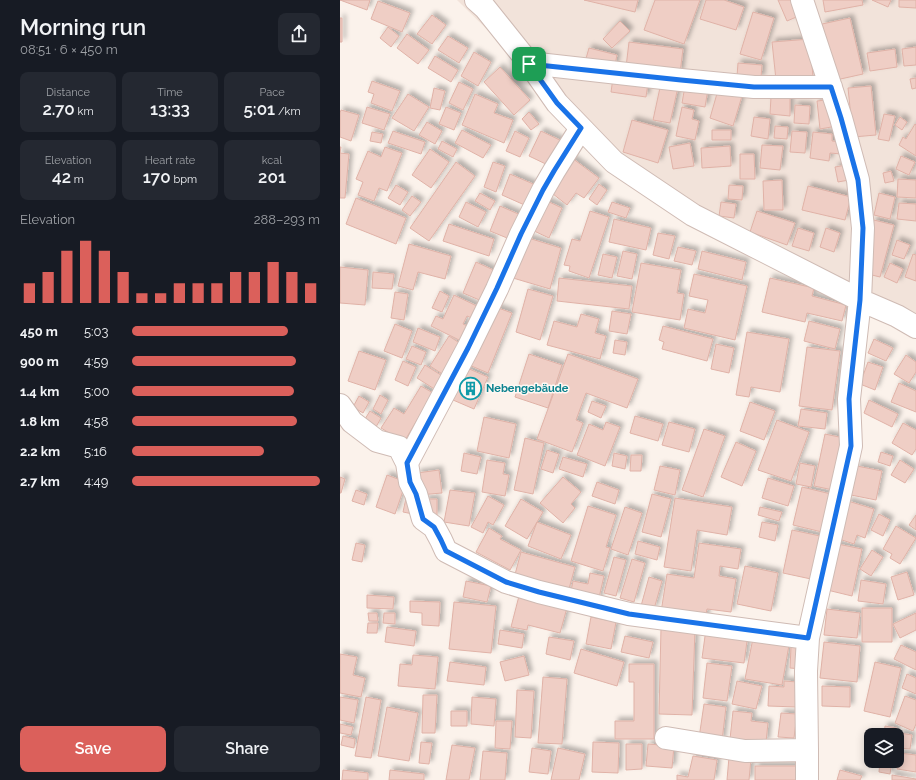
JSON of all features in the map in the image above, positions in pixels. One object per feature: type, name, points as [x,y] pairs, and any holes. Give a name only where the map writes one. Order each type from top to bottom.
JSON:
[{"type":"street","points":[[476,0],[485,8],[529,64],[557,103],[614,162],[693,215],[860,300],[897,316],[916,327]]},
{"type":"street","points":[[802,0],[841,118],[858,180],[863,228],[860,300],[849,399],[851,446],[808,638],[806,672],[807,780]]},
{"type":"street","points":[[529,64],[754,87],[831,87]]},
{"type":"street","points":[[407,463],[468,348],[521,234],[540,197],[554,171],[581,128]]},
{"type":"street","points":[[340,405],[352,422],[378,441],[399,447],[407,463],[410,482],[416,494],[423,519],[434,527],[446,551],[506,582],[539,592],[629,614],[808,638]]},
{"type":"street","points":[[666,738],[745,751],[807,750]]},
{"type":"shaded area","points":[[457,0],[916,0],[916,320],[720,226],[612,152]]},
{"type":"building","points":[[340,0],[370,0],[367,10]]},
{"type":"building","points":[[584,0],[638,0],[635,12]]},
{"type":"building","points":[[655,0],[700,0],[684,44],[644,30]]},
{"type":"building","points":[[706,0],[724,0],[744,7],[736,30],[700,19]]},
{"type":"building","points":[[778,0],[795,0],[801,15],[787,21]]},
{"type":"building","points":[[823,0],[862,0],[863,5],[825,12]]},
{"type":"building","points":[[872,0],[891,0],[888,7]]},
{"type":"building","points":[[899,0],[916,0],[916,8],[899,7]]},
{"type":"building","points":[[378,1],[410,13],[402,32],[371,19]]},
{"type":"building","points":[[753,12],[774,18],[761,60],[740,54]]},
{"type":"building","points":[[432,15],[446,25],[432,44],[417,34]]},
{"type":"building","points":[[340,18],[342,18],[342,42],[340,42]]},
{"type":"building","points":[[850,18],[863,74],[836,80],[822,24]]},
{"type":"building","points":[[620,21],[630,31],[612,48],[603,39]]},
{"type":"building","points":[[388,27],[399,36],[391,47],[380,38]]},
{"type":"building","points":[[407,34],[429,50],[418,64],[397,48]]},
{"type":"building","points":[[448,36],[468,48],[459,63],[438,50]]},
{"type":"building","points":[[810,39],[813,77],[776,80],[772,42]]},
{"type":"building","points":[[629,42],[683,49],[680,73],[626,67]]},
{"type":"building","points":[[916,47],[916,65],[904,66],[902,49]]},
{"type":"building","points":[[589,48],[617,55],[614,69],[585,62]]},
{"type":"building","points":[[895,49],[897,67],[870,71],[867,53]]},
{"type":"building","points":[[474,52],[491,62],[478,86],[461,76]]},
{"type":"building","points":[[435,56],[458,70],[451,82],[428,68]]},
{"type":"building","points":[[738,63],[762,65],[761,78],[737,76]]},
{"type":"building","points":[[500,67],[530,100],[514,115],[484,82]]},
{"type":"building","points":[[613,78],[648,83],[646,97],[611,92]]},
{"type":"building","points":[[916,78],[916,88],[912,89],[910,79]]},
{"type":"building","points":[[372,81],[400,91],[392,111],[371,103],[374,94],[368,92]]},
{"type":"building","points":[[459,82],[473,89],[463,110],[449,103]]},
{"type":"building","points":[[661,83],[678,87],[670,123],[653,120]]},
{"type":"building","points":[[685,86],[708,89],[705,107],[682,103]]},
{"type":"building","points":[[871,86],[876,135],[853,137],[848,88]]},
{"type":"building","points":[[434,88],[445,91],[440,110],[430,108]]},
{"type":"building","points":[[718,90],[742,96],[733,126],[710,118]]},
{"type":"building","points":[[408,94],[429,107],[414,131],[392,118]]},
{"type":"building","points":[[475,94],[498,104],[494,113],[513,120],[504,143],[462,125]]},
{"type":"building","points":[[771,97],[790,98],[790,116],[770,114]]},
{"type":"building","points":[[834,99],[837,126],[820,129],[817,101]]},
{"type":"building","points":[[795,105],[810,106],[809,124],[794,123]]},
{"type":"building","points":[[367,107],[390,114],[384,130],[362,123]]},
{"type":"building","points":[[446,107],[461,113],[454,130],[439,124]]},
{"type":"building","points":[[682,107],[694,110],[692,119],[699,121],[695,140],[676,136]]},
{"type":"building","points":[[341,110],[359,115],[351,141],[340,137]]},
{"type":"building","points":[[529,112],[539,124],[531,130],[522,119]]},
{"type":"building","points":[[884,114],[895,116],[889,141],[878,139]]},
{"type":"building","points":[[754,117],[770,119],[768,139],[751,136]]},
{"type":"building","points":[[900,117],[907,122],[902,130],[895,125]]},
{"type":"building","points":[[632,120],[668,130],[658,163],[623,152]]},
{"type":"building","points":[[427,122],[442,131],[435,144],[419,135]]},
{"type":"building","points":[[915,124],[916,156],[899,145],[903,137],[906,139]]},
{"type":"building","points":[[775,126],[788,127],[787,139],[774,138]]},
{"type":"building","points":[[462,130],[491,145],[483,158],[455,143]]},
{"type":"building","points":[[712,130],[731,130],[731,140],[712,140]]},
{"type":"building","points":[[393,131],[425,142],[421,154],[388,143]]},
{"type":"building","points":[[515,131],[529,138],[520,157],[506,151]]},
{"type":"building","points":[[541,131],[564,142],[552,167],[529,156]]},
{"type":"building","points":[[792,131],[807,132],[805,153],[790,152]]},
{"type":"building","points":[[372,132],[383,134],[381,143],[370,141]]},
{"type":"building","points":[[813,132],[832,134],[832,141],[842,142],[841,154],[830,153],[829,161],[810,158]]},
{"type":"building","points":[[442,141],[457,149],[453,157],[438,149]]},
{"type":"building","points":[[690,143],[694,166],[673,169],[669,147]]},
{"type":"building","points":[[762,145],[783,146],[780,170],[760,168]]},
{"type":"building","points":[[730,146],[731,166],[702,168],[701,148]]},
{"type":"building","points":[[385,147],[402,153],[387,191],[379,188],[374,201],[358,195],[363,182],[356,179],[368,151],[381,157]]},
{"type":"building","points":[[430,149],[449,162],[431,188],[412,175]]},
{"type":"building","points":[[340,153],[349,154],[345,198],[340,198]]},
{"type":"building","points":[[740,154],[754,154],[755,179],[740,179]]},
{"type":"building","points":[[901,156],[915,162],[909,175],[896,169]]},
{"type":"building","points":[[572,158],[599,178],[584,198],[576,193],[567,205],[548,190]]},
{"type":"building","points":[[456,162],[475,176],[429,241],[410,228]]},
{"type":"building","points":[[493,162],[505,166],[496,192],[484,187]]},
{"type":"building","points":[[846,165],[849,180],[838,182],[835,167]]},
{"type":"building","points":[[891,171],[894,181],[885,183],[883,173]]},
{"type":"building","points":[[510,174],[538,186],[529,207],[502,195]]},
{"type":"building","points":[[898,179],[916,180],[916,198],[897,197]]},
{"type":"building","points":[[782,180],[783,210],[764,210],[763,181]]},
{"type":"building","points":[[599,184],[607,190],[597,205],[589,199]]},
{"type":"building","points":[[396,185],[408,192],[400,205],[388,198]]},
{"type":"building","points":[[729,185],[743,186],[742,200],[728,199]]},
{"type":"building","points":[[808,186],[851,197],[845,220],[802,210]]},
{"type":"building","points":[[480,193],[495,201],[490,210],[475,201]]},
{"type":"building","points":[[879,193],[895,197],[890,219],[874,215]]},
{"type":"building","points":[[412,196],[421,202],[410,216],[402,210]]},
{"type":"building","points":[[356,198],[406,218],[396,244],[346,224]]},
{"type":"building","points":[[545,200],[562,208],[549,238],[532,230]]},
{"type":"building","points":[[466,202],[486,212],[478,227],[459,217]]},
{"type":"building","points":[[612,202],[630,208],[626,218],[608,212]]},
{"type":"building","points":[[721,202],[736,204],[734,218],[719,216]]},
{"type":"building","points":[[899,203],[916,204],[916,221],[897,219]]},
{"type":"building","points":[[500,206],[523,216],[512,240],[490,231]]},
{"type":"building","points":[[590,211],[609,217],[589,278],[569,271],[570,266],[564,265],[572,239],[580,241]]},
{"type":"building","points":[[757,211],[795,223],[787,245],[750,232]]},
{"type":"building","points":[[614,219],[651,228],[646,250],[609,242]]},
{"type":"building","points":[[874,220],[894,225],[880,277],[868,274],[864,258]]},
{"type":"building","points":[[449,224],[494,239],[489,256],[443,241]]},
{"type":"building","points":[[798,228],[814,233],[809,251],[792,246]]},
{"type":"building","points":[[826,228],[840,233],[834,252],[820,247]]},
{"type":"building","points":[[658,233],[675,236],[669,259],[653,255]]},
{"type":"building","points":[[525,237],[561,248],[550,289],[513,278]]},
{"type":"building","points":[[897,240],[910,245],[904,259],[892,255]]},
{"type":"building","points":[[409,244],[451,256],[445,279],[418,272],[413,290],[398,286]]},
{"type":"building","points":[[678,247],[696,251],[692,265],[674,261]]},
{"type":"building","points":[[623,251],[637,254],[632,279],[617,276]]},
{"type":"building","points":[[702,251],[746,262],[742,280],[698,269]]},
{"type":"building","points":[[603,254],[617,257],[612,278],[598,275]]},
{"type":"building","points":[[913,254],[916,255],[916,281],[905,277]]},
{"type":"building","points":[[476,262],[498,272],[484,302],[463,293]]},
{"type":"building","points":[[641,263],[681,270],[677,293],[684,294],[680,320],[632,312]]},
{"type":"building","points":[[890,263],[903,269],[897,283],[884,277]]},
{"type":"building","points":[[340,267],[368,270],[365,305],[340,303]]},
{"type":"building","points":[[373,272],[394,274],[392,289],[372,288]]},
{"type":"building","points":[[694,274],[747,286],[735,340],[684,328],[688,309],[705,313],[708,300],[689,296]]},
{"type":"building","points":[[559,278],[632,286],[629,309],[557,301]]},
{"type":"building","points":[[770,278],[814,288],[812,296],[846,305],[842,321],[807,313],[805,322],[762,312]]},
{"type":"building","points":[[528,289],[553,296],[540,340],[516,332]]},
{"type":"building","points":[[440,291],[449,296],[442,312],[432,308]]},
{"type":"building","points":[[395,292],[408,294],[404,320],[391,318]]},
{"type":"building","points":[[454,295],[479,307],[474,319],[467,316],[463,324],[470,327],[463,342],[431,326],[436,316],[443,319]]},
{"type":"building","points":[[493,306],[512,313],[488,373],[469,365]]},
{"type":"building","points":[[612,311],[631,314],[627,334],[609,331]]},
{"type":"building","points":[[581,314],[599,319],[595,333],[606,336],[600,359],[547,345],[554,321],[577,327]]},
{"type":"building","points":[[809,321],[840,329],[835,349],[804,341]]},
{"type":"building","points":[[395,324],[412,331],[402,358],[384,351]]},
{"type":"building","points":[[663,326],[713,339],[707,361],[662,349],[664,342],[659,340]]},
{"type":"building","points":[[418,328],[440,337],[435,351],[413,342]]},
{"type":"building","points":[[747,332],[789,339],[780,392],[751,387],[749,397],[736,395]]},
{"type":"building","points":[[449,336],[464,346],[444,375],[430,366]]},
{"type":"building","points":[[874,339],[893,348],[886,361],[868,353]]},
{"type":"building","points":[[615,340],[627,342],[625,355],[613,353]]},
{"type":"building","points":[[716,344],[734,348],[729,373],[711,369]]},
{"type":"building","points":[[412,346],[426,352],[421,365],[406,359]]},
{"type":"building","points":[[807,347],[840,351],[832,410],[799,406]]},
{"type":"building","points":[[359,351],[386,360],[375,390],[348,381]]},
{"type":"building","points":[[529,354],[562,365],[548,408],[515,397]]},
{"type":"building","points":[[568,354],[638,379],[627,408],[586,393],[576,420],[583,423],[572,452],[537,439]]},
{"type":"building","points":[[906,355],[916,362],[916,372],[909,383],[894,374]]},
{"type":"building","points":[[403,361],[416,367],[408,386],[395,380]]},
{"type":"building","points":[[868,362],[883,367],[875,390],[860,384]]},
{"type":"building","points":[[425,365],[444,377],[436,390],[417,378]]},
{"type":"building","name":"Nebengebäude","points":[[467,368],[488,377],[474,409],[453,400]]},
{"type":"building","points":[[899,383],[916,391],[916,412],[891,402]]},
{"type":"building","points":[[421,386],[433,393],[404,442],[381,428],[394,408],[404,414]]},
{"type":"building","points":[[380,395],[388,400],[381,414],[373,409]]},
{"type":"building","points":[[359,396],[369,402],[363,413],[353,407]]},
{"type":"building","points":[[869,400],[898,414],[892,427],[864,413]]},
{"type":"building","points":[[592,401],[606,406],[601,418],[588,412]]},
{"type":"building","points":[[750,402],[775,411],[764,440],[740,431]]},
{"type":"building","points":[[801,409],[827,413],[825,429],[798,426]]},
{"type":"building","points":[[370,411],[381,418],[376,427],[365,419]]},
{"type":"building","points":[[635,416],[663,424],[658,441],[630,433]]},
{"type":"building","points":[[484,417],[516,424],[509,458],[477,451]]},
{"type":"building","points":[[777,420],[809,432],[791,481],[758,470]]},
{"type":"building","points":[[606,422],[620,427],[605,466],[577,455],[589,424],[603,430]]},
{"type":"building","points":[[669,422],[695,429],[689,452],[662,445]]},
{"type":"building","points":[[903,423],[916,430],[916,449],[912,455],[892,443]]},
{"type":"building","points":[[704,429],[725,436],[703,497],[682,490]]},
{"type":"building","points":[[825,434],[844,438],[833,490],[814,486]]},
{"type":"building","points":[[525,438],[544,443],[533,494],[514,490]]},
{"type":"building","points":[[736,442],[756,451],[742,486],[721,477]]},
{"type":"building","points":[[547,450],[559,454],[553,473],[541,469]]},
{"type":"building","points":[[881,452],[893,456],[890,466],[878,462]]},
{"type":"building","points":[[464,453],[481,457],[477,474],[461,471]]},
{"type":"building","points":[[614,453],[627,456],[625,469],[612,466]]},
{"type":"building","points":[[631,455],[642,455],[641,471],[630,471]]},
{"type":"building","points":[[563,457],[587,464],[583,477],[559,469]]},
{"type":"building","points":[[487,460],[505,463],[503,474],[509,475],[505,496],[482,492]]},
{"type":"building","points":[[900,460],[914,469],[905,483],[891,475]]},
{"type":"building","points":[[800,463],[815,466],[811,487],[796,484]]},
{"type":"building","points":[[660,466],[680,470],[675,495],[654,490]]},
{"type":"building","points":[[857,466],[882,471],[876,500],[851,495]]},
{"type":"building","points":[[439,470],[442,493],[419,495],[417,473]]},
{"type":"building","points":[[387,475],[406,482],[395,514],[376,507]]},
{"type":"building","points":[[340,477],[345,479],[341,493],[340,493]]},
{"type":"building","points":[[563,477],[581,492],[571,504],[575,508],[563,523],[540,503]]},
{"type":"building","points":[[768,478],[794,486],[788,506],[762,498]]},
{"type":"building","points":[[597,482],[619,490],[615,504],[592,496]]},
{"type":"building","points":[[802,487],[831,494],[822,532],[793,525]]},
{"type":"building","points":[[356,490],[367,494],[364,505],[352,501]]},
{"type":"building","points":[[450,490],[475,493],[469,526],[444,522]]},
{"type":"building","points":[[652,494],[671,499],[661,537],[642,532]]},
{"type":"building","points":[[488,496],[504,505],[493,525],[488,522],[483,533],[471,527]]},
{"type":"building","points":[[406,498],[416,500],[413,514],[403,512]]},
{"type":"building","points":[[675,498],[732,507],[727,535],[697,530],[691,571],[664,567]]},
{"type":"building","points":[[425,499],[437,499],[437,516],[425,516]]},
{"type":"building","points":[[521,499],[543,512],[527,539],[505,526]]},
{"type":"building","points":[[848,501],[874,509],[865,538],[857,535],[854,544],[836,538]]},
{"type":"building","points":[[588,506],[616,515],[606,547],[610,548],[603,571],[571,561]]},
{"type":"building","points":[[625,507],[642,513],[628,555],[611,549]]},
{"type":"building","points":[[760,507],[782,512],[779,521],[758,515]]},
{"type":"building","points":[[879,514],[890,520],[883,536],[871,530]]},
{"type":"building","points":[[916,515],[916,530],[909,525]]},
{"type":"building","points":[[537,522],[571,535],[561,559],[528,546]]},
{"type":"building","points":[[762,522],[778,525],[775,541],[759,537]]},
{"type":"building","points":[[896,526],[916,538],[900,564],[890,558],[892,554],[883,549]]},
{"type":"building","points":[[489,528],[502,536],[500,539],[521,550],[510,570],[476,552]]},
{"type":"building","points":[[792,530],[820,536],[811,579],[783,573]]},
{"type":"building","points":[[638,541],[660,547],[657,560],[635,554]]},
{"type":"building","points":[[356,543],[365,545],[362,562],[352,560]]},
{"type":"building","points":[[699,543],[741,549],[738,569],[720,566],[719,576],[736,579],[731,612],[707,609],[705,619],[661,612],[667,574],[694,578]]},
{"type":"building","points":[[833,543],[862,549],[852,596],[823,589]]},
{"type":"building","points":[[872,550],[883,557],[871,576],[860,569]]},
{"type":"building","points":[[521,552],[575,567],[567,596],[513,582]]},
{"type":"building","points":[[614,557],[626,560],[616,596],[604,593]]},
{"type":"building","points":[[632,559],[645,563],[634,602],[620,598]]},
{"type":"building","points":[[745,566],[778,573],[771,611],[737,604]]},
{"type":"building","points":[[907,572],[914,595],[898,600],[891,577]]},
{"type":"building","points":[[590,573],[604,576],[598,602],[570,596],[573,581],[588,584]]},
{"type":"building","points":[[649,577],[662,581],[654,609],[641,606]]},
{"type":"building","points":[[861,580],[886,584],[883,604],[858,601]]},
{"type":"building","points":[[466,581],[491,586],[487,602],[463,597]]},
{"type":"building","points":[[520,592],[568,604],[560,633],[528,625],[527,630],[511,627]]},
{"type":"building","points":[[367,595],[394,597],[393,609],[367,608]]},
{"type":"building","points":[[410,601],[440,602],[439,626],[422,625],[422,613],[410,612]]},
{"type":"building","points":[[454,602],[496,606],[491,653],[449,649]]},
{"type":"building","points":[[862,608],[892,608],[892,642],[862,642]]},
{"type":"building","points":[[827,609],[860,613],[857,638],[824,635]]},
{"type":"building","points":[[368,613],[377,613],[378,621],[369,621]]},
{"type":"building","points":[[384,613],[395,613],[395,624],[383,623]]},
{"type":"building","points":[[916,613],[916,630],[900,638],[893,624]]},
{"type":"building","points":[[591,617],[616,622],[611,649],[586,644]]},
{"type":"building","points":[[368,623],[378,623],[377,633],[367,633]]},
{"type":"building","points":[[387,627],[416,631],[414,646],[385,642]]},
{"type":"building","points":[[661,628],[695,629],[692,715],[659,714]]},
{"type":"building","points":[[706,629],[748,634],[744,663],[702,658]]},
{"type":"building","points":[[500,630],[524,634],[522,648],[498,644]]},
{"type":"building","points":[[625,636],[653,642],[649,658],[621,652]]},
{"type":"building","points":[[549,637],[574,641],[570,660],[546,654]]},
{"type":"building","points":[[753,638],[789,645],[782,685],[745,679]]},
{"type":"building","points":[[824,642],[860,646],[857,682],[820,678]]},
{"type":"building","points":[[901,645],[916,652],[916,670],[894,659]]},
{"type":"building","points":[[791,647],[802,648],[801,669],[790,668]]},
{"type":"building","points":[[581,649],[624,662],[617,686],[574,673]]},
{"type":"building","points":[[340,654],[357,657],[353,675],[365,678],[361,697],[340,693]]},
{"type":"building","points":[[413,655],[438,657],[435,689],[398,686],[400,664],[412,665]]},
{"type":"building","points":[[524,656],[529,675],[505,681],[500,662]]},
{"type":"building","points":[[450,662],[486,667],[484,685],[447,681]]},
{"type":"building","points":[[875,662],[901,668],[890,717],[864,711]]},
{"type":"building","points":[[707,663],[732,666],[727,701],[703,698]]},
{"type":"building","points":[[629,664],[654,664],[654,739],[615,739],[615,721],[634,721],[634,682],[629,682]]},
{"type":"building","points":[[907,674],[916,678],[916,694],[902,688]]},
{"type":"building","points":[[543,677],[567,679],[562,744],[538,743]]},
{"type":"building","points":[[737,681],[762,686],[756,709],[732,704]]},
{"type":"building","points":[[784,681],[798,682],[797,707],[768,706],[769,686],[784,687]]},
{"type":"building","points":[[822,686],[850,687],[850,707],[822,706]]},
{"type":"building","points":[[517,690],[534,691],[531,738],[515,737]]},
{"type":"building","points":[[423,695],[437,695],[435,733],[422,733]]},
{"type":"building","points":[[905,696],[916,700],[916,724],[913,731],[895,723]]},
{"type":"building","points":[[340,697],[358,700],[354,723],[340,720]]},
{"type":"building","points":[[366,697],[381,700],[371,758],[355,756]]},
{"type":"building","points":[[472,697],[496,699],[494,726],[471,724]]},
{"type":"building","points":[[704,704],[726,707],[722,741],[699,738]]},
{"type":"building","points":[[387,707],[418,713],[409,761],[378,756]]},
{"type":"building","points":[[451,711],[467,711],[467,726],[451,726]]},
{"type":"building","points":[[733,711],[752,713],[751,721],[768,723],[766,742],[730,739]]},
{"type":"building","points":[[781,713],[797,714],[794,738],[778,737]]},
{"type":"building","points":[[496,721],[512,721],[510,749],[495,748]]},
{"type":"building","points":[[340,724],[353,727],[351,735],[340,733]]},
{"type":"building","points":[[885,726],[897,728],[885,728]]},
{"type":"building","points":[[904,734],[912,735],[910,749],[904,748]]},
{"type":"building","points":[[343,736],[355,739],[354,748],[341,745]]},
{"type":"building","points":[[421,742],[432,743],[429,764],[419,763]]},
{"type":"building","points":[[593,742],[619,743],[618,773],[592,772]]},
{"type":"building","points":[[626,744],[642,744],[642,769],[626,770]]},
{"type":"building","points":[[648,744],[674,746],[672,768],[646,766]]},
{"type":"building","points":[[452,745],[475,748],[469,780],[446,780]]},
{"type":"building","points":[[532,748],[551,751],[548,774],[529,772]]},
{"type":"building","points":[[558,748],[585,754],[579,780],[551,780]]},
{"type":"building","points":[[483,751],[507,753],[505,780],[480,780]]},
{"type":"building","points":[[904,754],[916,755],[916,772],[897,769],[904,768]]},
{"type":"building","points":[[693,756],[717,760],[714,780],[677,780],[677,775],[688,777]]},
{"type":"building","points":[[729,757],[751,759],[749,780],[727,780]]},
{"type":"building","points":[[755,766],[800,766],[800,780],[755,780]]},
{"type":"building","points":[[879,768],[891,768],[890,774],[879,772]]},
{"type":"building","points":[[343,770],[368,773],[368,780],[342,780]]},
{"type":"building","points":[[390,770],[424,774],[424,780],[389,780]]},
{"type":"building","points":[[840,770],[862,776],[860,780],[837,780]]},
{"type":"building","points":[[892,775],[916,779],[916,780],[892,780]]},
{"type":"place","name":"Nebengebäude","points":[[471,388]]},
{"type":"route","points":[[529,64],[754,87],[831,87],[858,180],[863,228],[860,300],[849,399],[851,446],[808,638],[629,614],[539,592],[506,582],[446,551],[434,527],[423,519],[416,494],[410,482],[407,463],[468,348],[543,190],[581,128],[557,103],[529,64]]}]
